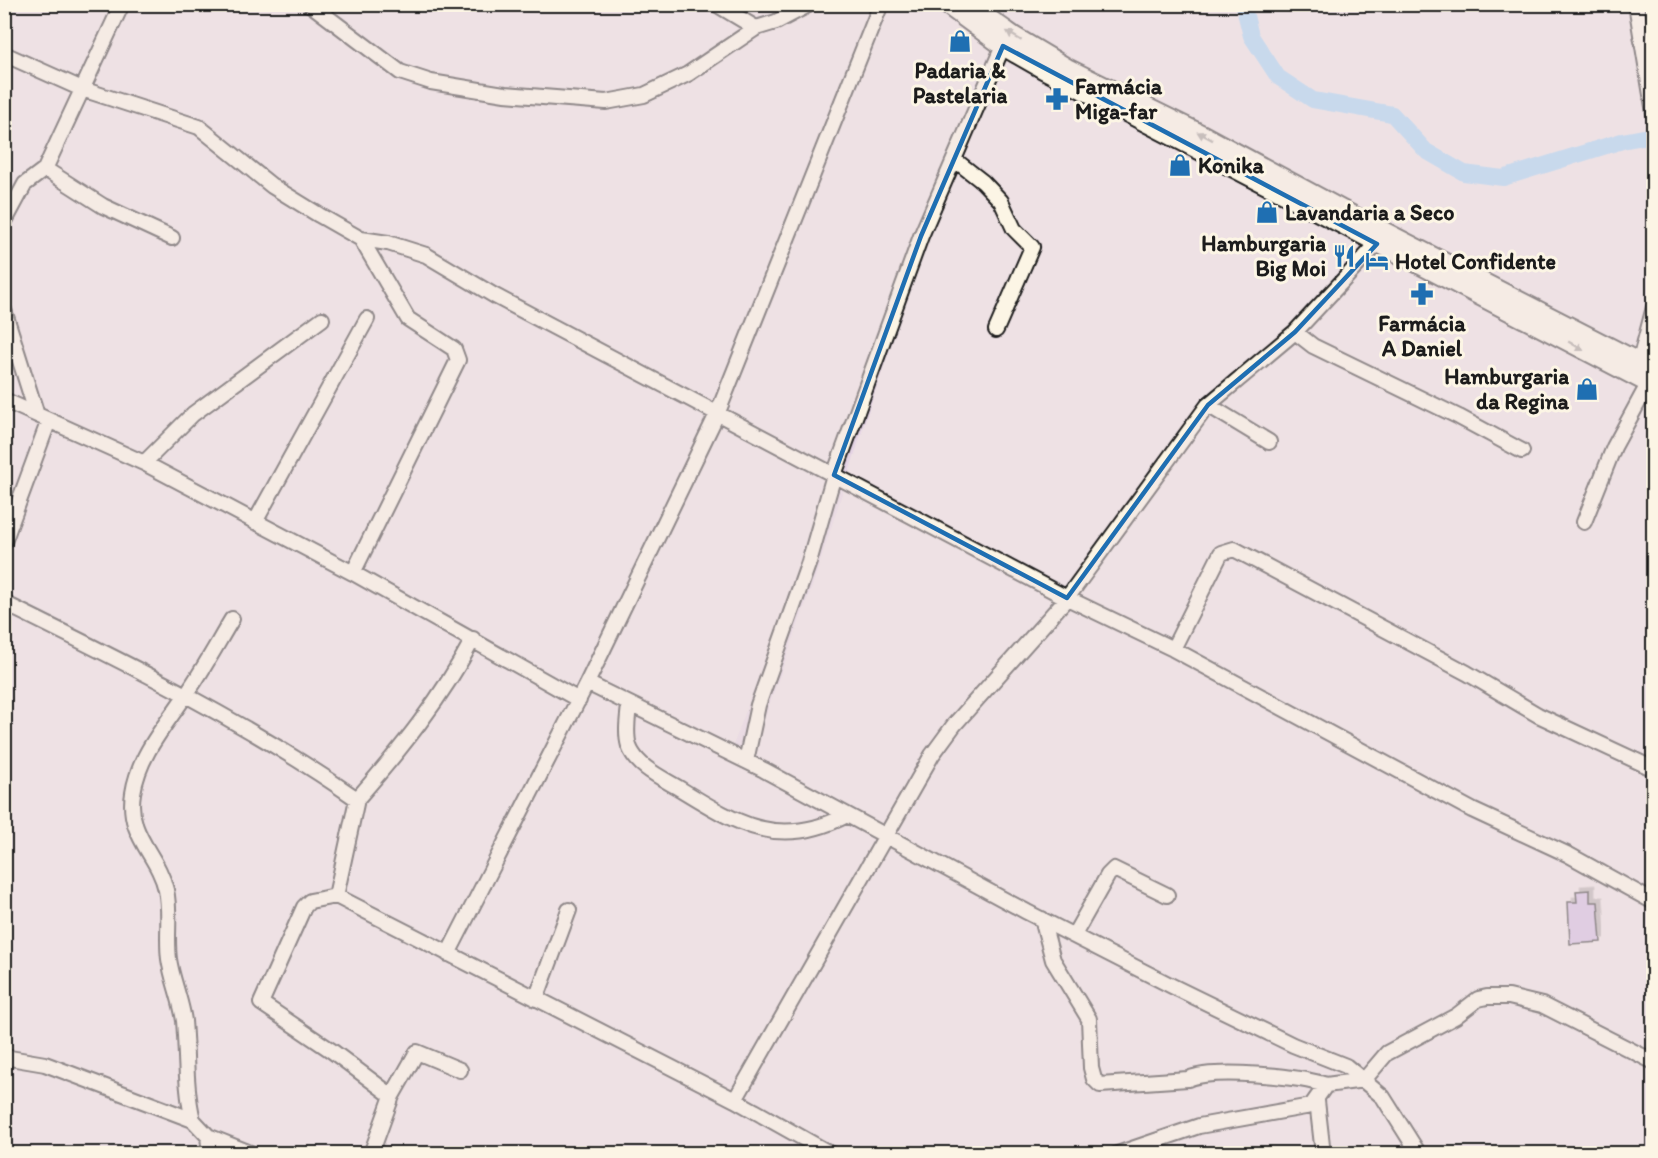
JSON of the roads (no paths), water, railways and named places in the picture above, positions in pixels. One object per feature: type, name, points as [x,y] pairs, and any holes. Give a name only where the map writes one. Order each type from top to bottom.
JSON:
[{"type":"main road","points":[[946,4],[1003,46],[1377,244],[1553,333],[1609,356],[1649,365]]},
{"type":"main road","points":[[968,4],[1015,37],[1067,68],[1201,134],[1460,272],[1609,356],[1651,389]]},
{"type":"street","points":[[4,223],[26,184],[45,169],[122,4]]},
{"type":"street","points":[[310,4],[400,72],[431,82],[505,94],[606,102],[644,95],[688,74],[756,28],[776,22],[810,4]]},
{"type":"street","points":[[716,4],[756,28]]},
{"type":"street","points":[[448,954],[579,700],[718,412],[881,4]]},
{"type":"street","points":[[1636,4],[1653,113]]},
{"type":"street","points":[[746,761],[758,705],[809,562],[834,475],[921,236],[1003,46]]},
{"type":"street","points":[[4,54],[82,89],[199,126],[272,186],[361,238],[388,243],[426,255],[495,296],[1067,598],[1173,649],[1472,810],[1569,855],[1653,902]]},
{"type":"street","points":[[955,160],[983,182],[1000,201],[1014,229],[1031,244],[996,330]]},
{"type":"street","points":[[45,169],[103,206],[172,238]]},
{"type":"street","points":[[353,573],[458,360],[454,350],[408,320],[361,238]]},
{"type":"street","points":[[735,1100],[932,755],[954,725],[1067,598],[1208,405],[1294,332],[1377,244]]},
{"type":"street","points":[[1649,365],[1653,307]]},
{"type":"street","points":[[4,310],[43,417],[4,542]]},
{"type":"street","points":[[144,463],[193,414],[322,319]]},
{"type":"street","points":[[255,522],[305,436],[367,319]]},
{"type":"street","points":[[1294,332],[1313,346],[1459,417],[1522,451]]},
{"type":"street","points":[[1584,522],[1614,447],[1651,389]]},
{"type":"street","points":[[4,399],[144,463],[353,573],[579,700]]},
{"type":"street","points":[[1208,405],[1269,442]]},
{"type":"street","points":[[1173,649],[1221,553],[1234,549],[1467,673],[1538,715],[1653,769]]},
{"type":"street","points":[[4,603],[187,693],[313,767],[357,799]]},
{"type":"street","points":[[232,619],[187,693],[157,734],[138,771],[132,794],[132,810],[142,846],[164,885],[168,902],[169,959],[181,1003],[187,1096],[194,1120],[208,1136],[253,1154]]},
{"type":"street","points":[[336,896],[357,799],[426,716],[454,676],[473,639]]},
{"type":"street","points":[[587,683],[746,761],[1042,919],[1283,1040],[1346,1066],[1364,1080],[1388,1105],[1419,1154]]},
{"type":"street","points":[[629,705],[629,745],[636,758],[657,776],[723,816],[741,824],[774,832],[817,829],[847,815]]},
{"type":"street","points":[[1074,935],[1108,875],[1114,869],[1167,895]]},
{"type":"street","points":[[392,1096],[325,1046],[261,1003],[304,908],[310,901],[336,896],[735,1100],[831,1154]]},
{"type":"street","points":[[536,999],[569,910]]},
{"type":"street","points":[[1042,919],[1053,960],[1089,1019],[1091,1068],[1094,1079],[1100,1085],[1188,1079],[1200,1075],[1270,1075],[1307,1079],[1326,1085],[1364,1080],[1387,1053],[1456,1016],[1478,999],[1487,997],[1509,997],[1542,1005],[1653,1062]]},
{"type":"street","points":[[371,1154],[392,1096],[417,1052],[460,1071]]},
{"type":"street","points":[[4,1057],[45,1064],[194,1120]]},
{"type":"street","points":[[1117,1154],[1199,1126],[1311,1106],[1317,1101],[1326,1085]]},
{"type":"street","points":[[1317,1101],[1323,1154]]},
{"type":"street","points":[[208,1136],[210,1154]]},
{"type":"waterway","points":[[1243,4],[1251,36],[1278,77],[1313,100],[1392,114],[1426,151],[1464,173],[1503,178],[1622,141],[1654,135]]},
{"type":"place","name":"Padaria & Pastelaria","points":[[960,41]]},
{"type":"place","name":"Farmácia Miga-far","points":[[1057,99]]},
{"type":"place","name":"Konika","points":[[1180,165]]},
{"type":"place","name":"Lavandaria a Seco","points":[[1267,212]]},
{"type":"place","name":"Hamburgaria Big Moi","points":[[1344,256]]},
{"type":"place","name":"Hotel Confidente","points":[[1377,261]]},
{"type":"place","name":"Farmácia A Daniel","points":[[1422,294]]},
{"type":"place","name":"Hamburgaria da Regina","points":[[1587,389]]}]
